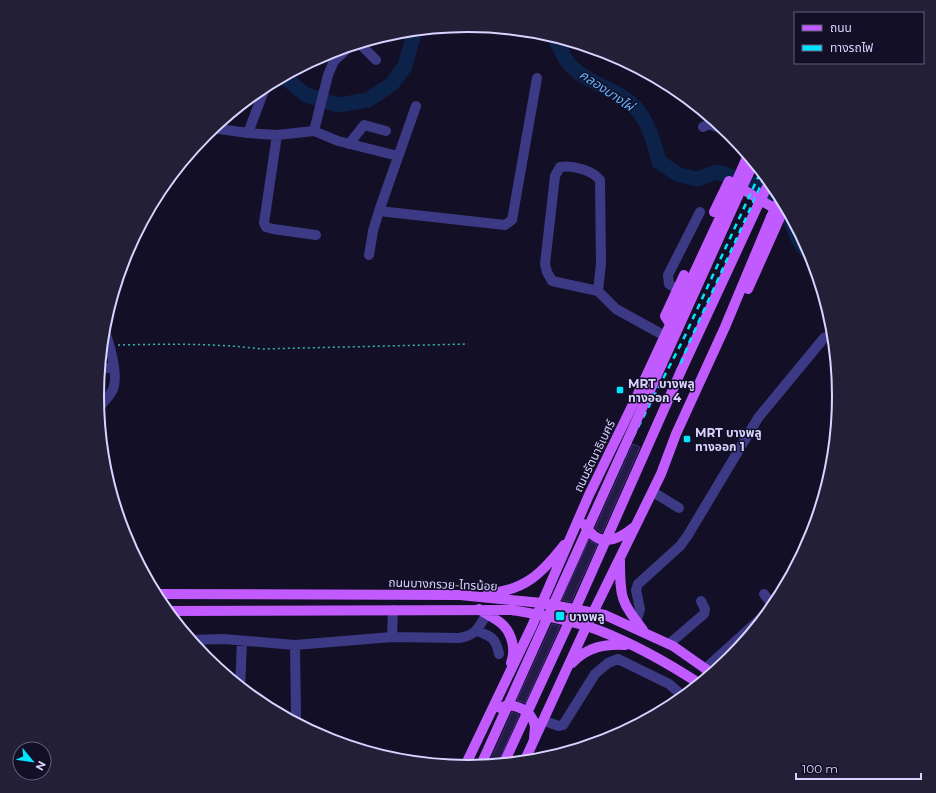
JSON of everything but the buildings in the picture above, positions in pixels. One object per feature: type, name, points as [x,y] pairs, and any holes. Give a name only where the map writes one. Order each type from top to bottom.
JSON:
[{"type":"main road","name":"ถนนรัตนาธิเบศร์","points":[[483,760],[662,364],[734,196],[746,161]]},
{"type":"main road","name":"ถนนรัตนาธิเบศร์","points":[[467,761],[542,603],[584,505],[670,324],[734,196],[751,167]]},
{"type":"main road","points":[[670,324],[665,316],[729,181],[782,213],[725,342],[717,346]]},
{"type":"main road","points":[[505,759],[582,594],[681,371],[767,188]]},
{"type":"main road","points":[[527,756],[586,627],[653,492],[676,434],[717,346],[778,204]]},
{"type":"main road","points":[[584,505],[582,515],[584,524],[594,537],[606,541],[615,540],[638,524]]},
{"type":"main road","points":[[460,595],[499,593],[529,581],[544,570],[574,531]]},
{"type":"main road","points":[[620,559],[620,590],[631,623],[644,632],[669,644],[708,671]]},
{"type":"main road","name":"ถนนบางกรวย-ไทรน้อย","points":[[162,594],[460,595],[542,603],[594,611],[631,623]]},
{"type":"main road","name":"ถนนบางกรวย-ไทรน้อย","points":[[174,611],[393,610],[483,612],[512,610],[536,614],[586,627],[619,640],[668,663],[696,681]]},
{"type":"main road","points":[[483,612],[502,623],[508,631],[513,644],[512,659],[500,693]]},
{"type":"main road","points":[[619,640],[631,623]]},
{"type":"main road","points":[[568,668],[585,652],[595,648],[629,645]]},
{"type":"main road","points":[[485,723],[496,710],[502,706],[514,705],[520,707],[532,718],[535,727],[530,749]]},
{"type":"street","points":[[363,47],[376,60]]},
{"type":"street","points":[[314,131],[322,104],[328,74],[334,61],[340,56]]},
{"type":"street","points":[[379,211],[505,225],[509,223],[512,220],[537,78]]},
{"type":"street","points":[[248,133],[262,95]]},
{"type":"street","points":[[369,255],[373,231],[379,211],[416,106]]},
{"type":"street","points":[[703,127],[711,124]]},
{"type":"street","points":[[349,144],[364,125],[386,131]]},
{"type":"street","points":[[220,129],[277,135],[314,131],[349,144],[398,156]]},
{"type":"street","points":[[277,135],[264,223],[266,227],[273,229],[316,235]]},
{"type":"street","points":[[598,291],[601,264],[600,180],[592,172],[566,166],[560,167],[555,176],[545,264],[547,272],[552,280],[598,291],[616,309],[665,336]]},
{"type":"street","points":[[677,290],[669,284],[668,275],[700,212]]},
{"type":"street","points":[[631,623],[640,609],[636,590],[638,584],[680,546],[758,418],[824,338],[827,337]]},
{"type":"street","points":[[104,401],[113,390],[115,378],[108,342]]},
{"type":"street","points":[[105,368],[114,368]]},
{"type":"street","points":[[653,492],[679,508]]},
{"type":"street","points":[[764,594],[770,601]]},
{"type":"street","points":[[669,644],[704,614],[705,608],[701,601]]},
{"type":"street","points":[[392,637],[393,610]]},
{"type":"street","points":[[197,640],[222,639],[295,645],[392,637],[459,638],[469,636],[477,631],[483,612]]},
{"type":"street","points":[[477,631],[492,638],[497,643],[499,654]]},
{"type":"street","points":[[240,681],[242,641]]},
{"type":"street","points":[[295,645],[295,717]]},
{"type":"street","points":[[544,721],[559,726],[563,725],[595,674],[608,663],[618,659],[669,684],[680,693]]},
{"type":"path","points":[[110,347],[117,345],[195,343],[262,349],[468,344]]},
{"type":"waterway","name":"คลองบางไผ่","points":[[288,80],[306,95],[338,105],[368,100],[392,84],[405,66],[413,36]]},
{"type":"waterway","name":"คลองบางไผ่","points":[[558,43],[565,58],[574,69],[593,82],[624,98],[640,113],[649,130],[659,162],[679,175],[697,179],[717,172],[760,186],[776,201]]},
{"type":"railway","points":[[485,760],[634,435],[683,340],[758,177]]},
{"type":"railway","points":[[504,759],[649,441],[689,343],[762,182]]},
{"type":"place","name":"MRT บางพลู ทางออก 4","points":[[620,390]]},
{"type":"place","name":"MRT บางพลู ทางออก 1","points":[[687,439]]},
{"type":"place","name":"บางพลู","points":[[560,616]]}]
